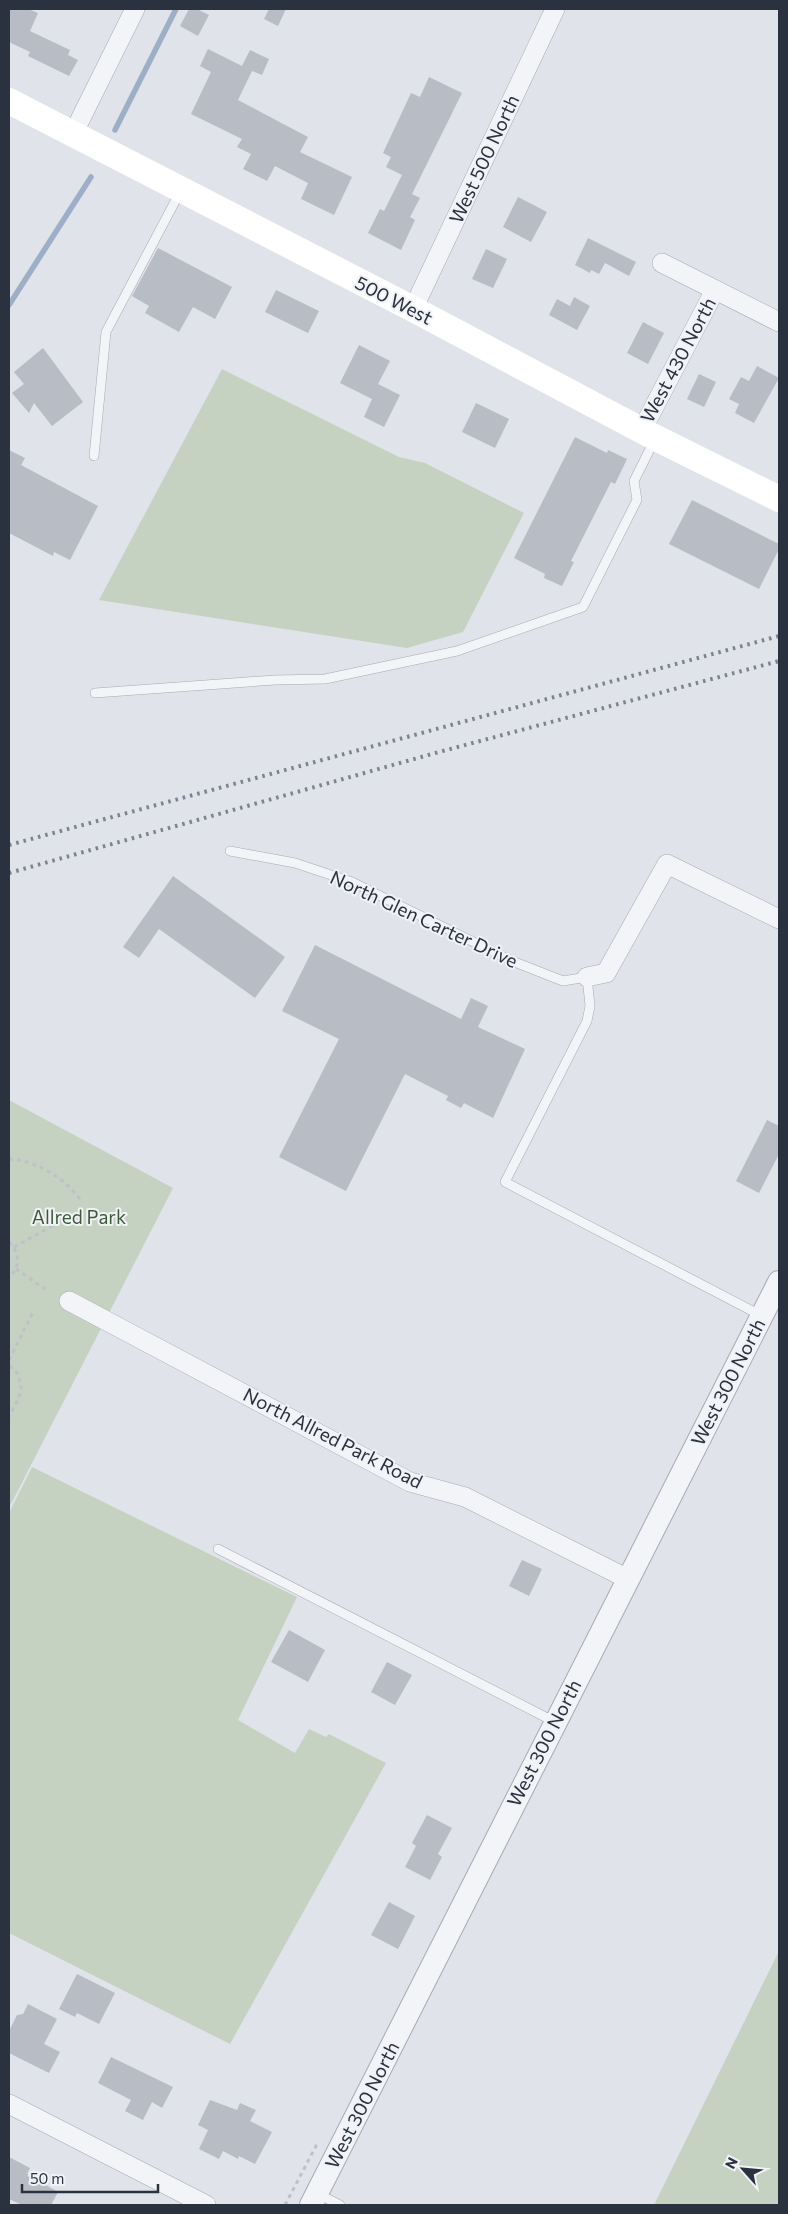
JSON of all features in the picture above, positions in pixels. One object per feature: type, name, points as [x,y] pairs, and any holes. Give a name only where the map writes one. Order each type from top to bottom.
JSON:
[{"type":"main road","name":"500 West","points":[[9,102],[649,434],[779,499]]},
{"type":"street","points":[[72,134],[135,9]]},
{"type":"street","name":"West 500 North","points":[[413,310],[555,9]]},
{"type":"street","points":[[662,263],[779,322]]},
{"type":"street","name":"West 430 North","points":[[649,434],[715,290]]},
{"type":"street","points":[[587,977],[606,973],[667,864],[779,919]]},
{"type":"street","name":"West 300 North","points":[[314,2199],[779,1282]]},
{"type":"street","name":"North Allred Park Road","points":[[69,1301],[410,1482],[465,1497],[628,1579]]},
{"type":"street","points":[[9,2104],[206,2205]]},
{"type":"lane","points":[[94,456],[106,332],[180,191]]},
{"type":"lane","points":[[95,692],[275,680],[324,679],[457,651],[583,607],[636,500],[634,481],[649,434]]},
{"type":"lane","name":"North Glen Carter Drive","points":[[230,851],[295,863],[352,882],[512,961],[563,981],[587,977]]},
{"type":"lane","points":[[587,977],[590,1006],[587,1021],[505,1182],[762,1316]]},
{"type":"lane","points":[[218,1549],[555,1722]]},
{"type":"lane","points":[[314,2199],[340,2205]]},
{"type":"path","points":[[9,1159],[17,1159],[43,1169],[72,1188],[80,1199]]},
{"type":"path","points":[[14,1247],[58,1223]]},
{"type":"path","points":[[9,1242],[14,1247],[18,1259],[16,1269],[9,1277]]},
{"type":"path","points":[[16,1269],[46,1289]]},
{"type":"path","points":[[9,1360],[33,1312]]},
{"type":"path","points":[[9,1367],[14,1368],[22,1381],[22,1390],[9,1416]]},
{"type":"path","points":[[285,2205],[319,2140]]},
{"type":"green space","points":[[222,369],[399,457],[425,463],[524,513],[463,632],[407,648],[99,600]]},
{"type":"green space","name":"Allred Park","points":[[9,1100],[173,1188],[9,1508]]},
{"type":"green space","points":[[32,1467],[297,1597],[238,1720],[295,1753],[309,1729],[326,1737],[329,1734],[386,1763],[230,2044],[9,1933],[9,1513]]},
{"type":"green space","points":[[779,1951],[779,2205],[654,2205]]},
{"type":"building","points":[[9,9],[28,9],[38,13],[30,31],[70,50],[68,55],[78,60],[69,76],[28,56],[30,52],[9,42]]},
{"type":"building","points":[[189,9],[197,9],[209,15],[198,36],[180,26]]},
{"type":"building","points":[[269,9],[286,9],[278,26],[264,19]]},
{"type":"building","points":[[208,49],[242,66],[250,50],[269,59],[262,75],[252,71],[238,100],[308,137],[300,152],[352,177],[334,215],[301,199],[308,183],[275,166],[267,181],[243,169],[251,154],[237,147],[242,139],[191,114],[211,72],[200,66]]},
{"type":"building","points":[[429,77],[462,93],[412,194],[420,198],[410,217],[415,220],[401,250],[368,233],[380,209],[384,211],[402,175],[386,167],[391,157],[383,153],[411,93],[420,97]]},
{"type":"building","points":[[518,197],[547,212],[531,242],[503,227]]},
{"type":"building","points":[[588,238],[636,262],[629,276],[605,263],[599,274],[591,270],[590,273],[575,265]]},
{"type":"building","points":[[158,248],[232,287],[215,319],[193,307],[179,332],[145,313],[149,306],[132,296]]},
{"type":"building","points":[[486,249],[507,259],[493,288],[472,279]]},
{"type":"building","points":[[276,290],[319,311],[308,333],[265,312]]},
{"type":"building","points":[[574,297],[590,306],[577,330],[549,315],[557,299],[570,306]]},
{"type":"building","points":[[643,322],[664,333],[648,364],[627,353]]},
{"type":"building","points":[[359,345],[390,361],[378,384],[400,395],[384,427],[364,417],[372,399],[340,383]]},
{"type":"building","points":[[43,348],[83,402],[52,426],[34,403],[29,413],[12,393],[24,384],[14,372]]},
{"type":"building","points":[[757,366],[779,378],[754,423],[735,413],[739,404],[729,399],[741,377],[749,381]]},
{"type":"building","points":[[699,374],[716,382],[704,407],[687,399]]},
{"type":"building","points":[[476,403],[509,419],[495,448],[462,432]]},
{"type":"building","points":[[575,437],[607,453],[608,450],[627,459],[615,484],[611,482],[571,561],[574,562],[562,586],[544,578],[545,574],[514,558]]},
{"type":"building","points":[[9,450],[25,458],[21,465],[98,506],[70,560],[54,552],[53,556],[9,533]]},
{"type":"building","points":[[692,500],[779,544],[779,549],[759,589],[669,544]]},
{"type":"building","points":[[173,876],[285,957],[255,998],[159,929],[139,958],[123,947]]},
{"type":"building","points":[[315,945],[461,1019],[471,998],[488,1006],[478,1027],[525,1049],[493,1118],[464,1103],[461,1108],[446,1100],[448,1096],[405,1074],[346,1191],[279,1157],[339,1039],[282,1011]]},
{"type":"building","points":[[767,1120],[779,1126],[779,1154],[759,1193],[736,1181]]},
{"type":"building","points":[[522,1560],[542,1569],[529,1596],[509,1586]]},
{"type":"building","points":[[289,1630],[325,1650],[308,1682],[271,1662]]},
{"type":"building","points":[[387,1662],[412,1675],[395,1705],[371,1692]]},
{"type":"building","points":[[427,1815],[452,1828],[438,1854],[442,1857],[430,1880],[405,1867],[416,1846],[412,1843]]},
{"type":"building","points":[[389,1902],[415,1916],[398,1949],[371,1935]]},
{"type":"building","points":[[77,1974],[115,1993],[99,2024],[77,2013],[75,2017],[59,2009]]},
{"type":"building","points":[[28,2004],[57,2019],[44,2044],[60,2052],[49,2073],[9,2053],[9,2031],[17,2015],[23,2014]]},
{"type":"building","points":[[111,2057],[173,2087],[162,2108],[152,2102],[143,2120],[125,2111],[131,2100],[98,2083]]},
{"type":"building","points":[[210,2100],[237,2110],[240,2103],[256,2110],[250,2121],[272,2132],[255,2164],[239,2156],[238,2159],[223,2151],[219,2159],[199,2149],[208,2130],[198,2125]]},
{"type":"building","points":[[9,2157],[30,2168],[27,2174],[58,2192],[51,2205],[22,2205],[9,2199]]},
{"type":"waterway","points":[[115,130],[176,9]]},
{"type":"waterway","points":[[9,305],[91,177]]},
{"type":"railway","points":[[9,845],[779,636]]},
{"type":"railway","points":[[9,873],[439,752],[779,661]]}]
